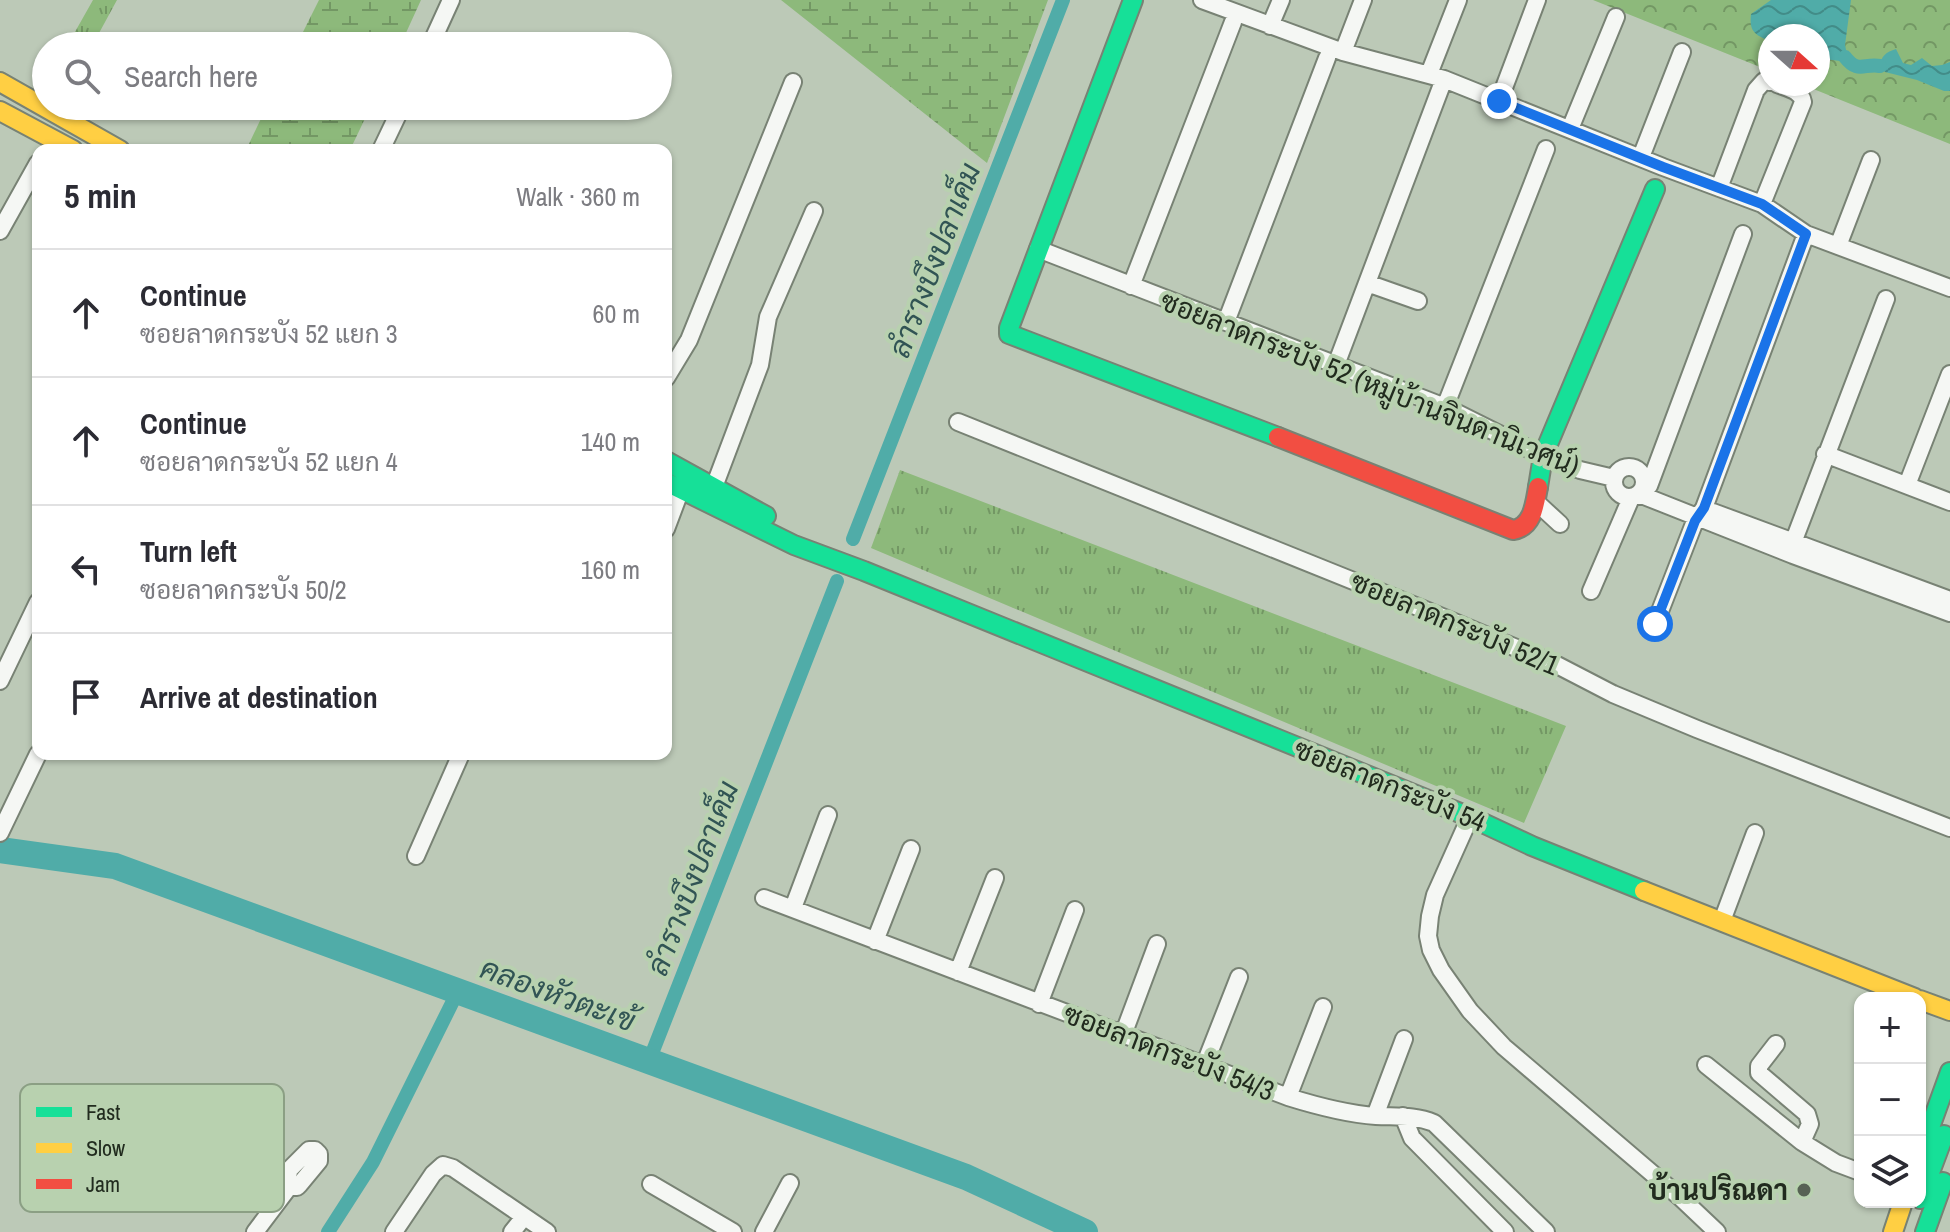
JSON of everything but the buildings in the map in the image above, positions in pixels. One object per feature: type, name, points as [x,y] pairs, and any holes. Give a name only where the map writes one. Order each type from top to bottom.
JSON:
[{"type":"main road","points":[[1133,0],[1009,334],[1513,530],[1526,525],[1535,501],[1543,456],[1655,189]]},
{"type":"main road","points":[[0,82],[32,100]]},
{"type":"main road","points":[[0,111],[49,144]]},
{"type":"main road","points":[[67,120],[109,144]]},
{"type":"main road","points":[[672,464],[864,571]]},
{"type":"main road","points":[[674,485],[794,545],[864,571]]},
{"type":"main road","name":"ซอยลาดกระบัง 54","points":[[864,571],[1470,817],[1532,846],[1900,992]]},
{"type":"main road","name":"ซอยลาดกระบัง 54","points":[[1926,1002],[1950,1011]]},
{"type":"main road","points":[[1926,1138],[1950,1072]]},
{"type":"main road","points":[[1926,1184],[1950,1118]]},
{"type":"main road","points":[[1925,1232],[1950,1164]]},
{"type":"main road","points":[[1936,1232],[1950,1193]]},
{"type":"main road","points":[[1893,1232],[1901,1208]]},
{"type":"main road","points":[[1908,1232],[1917,1208]]},
{"type":"street","points":[[436,32],[451,0]]},
{"type":"street","points":[[1202,0],[1335,55],[1436,76],[1762,204],[1806,234],[1950,288]]},
{"type":"street","points":[[1270,26],[1281,0]]},
{"type":"street","points":[[1226,322],[1335,55],[1363,0]]},
{"type":"street","points":[[1336,365],[1367,283],[1458,0]]},
{"type":"street","points":[[1499,101],[1537,0]]},
{"type":"street","points":[[1570,129],[1616,17]]},
{"type":"street","points":[[1131,286],[1233,22]]},
{"type":"street","points":[[1641,157],[1682,52]]},
{"type":"street","points":[[672,368],[689,340],[793,82]]},
{"type":"street","points":[[1719,188],[1758,88]]},
{"type":"street","points":[[1762,204],[1803,102],[1801,96]]},
{"type":"street","points":[[384,144],[395,120]]},
{"type":"street","points":[[1445,407],[1546,149]]},
{"type":"street","points":[[1838,246],[1871,160]]},
{"type":"street","points":[[0,231],[32,174]]},
{"type":"street","points":[[714,487],[760,365],[768,317],[814,211]]},
{"type":"street","points":[[1591,591],[1640,490],[1743,234]]},
{"type":"street","points":[[1655,624],[1701,513],[1806,234]]},
{"type":"street","name":"ซอยลาดกระบัง 52 (หมู่บ้านจินดานิเวศน์)","points":[[1038,249],[1445,407],[1543,456],[1580,470],[1614,478]]},
{"type":"street","points":[[1367,283],[1418,301]]},
{"type":"street","points":[[1793,549],[1825,454],[1886,299]]},
{"type":"street","points":[[1907,485],[1950,374]]},
{"type":"street","name":"ซอยลาดกระบัง 52/1","points":[[958,422],[1423,609],[1557,665],[1613,694],[1697,729],[1950,828]]},
{"type":"street","points":[[1825,454],[1950,502]]},
{"type":"street","points":[[1640,490],[1641,473],[1636,468],[1623,468],[1617,472],[1615,490],[1625,497],[1640,490],[1950,613]]},
{"type":"street","points":[[1535,501],[1560,524]]},
{"type":"street","points":[[1793,549],[1950,600]]},
{"type":"street","points":[[0,681],[32,614]]},
{"type":"street","points":[[0,833],[35,760]]},
{"type":"street","points":[[416,856],[458,760]]},
{"type":"street","points":[[793,908],[828,815]]},
{"type":"street","points":[[1470,817],[1435,895],[1430,916],[1428,936],[1441,970],[1470,1011],[1504,1047],[1717,1232]]},
{"type":"street","points":[[1722,921],[1755,833]]},
{"type":"street","points":[[875,941],[911,849]]},
{"type":"street","points":[[958,972],[995,878]]},
{"type":"street","name":"ซอยลาดกระบัง 54/3","points":[[764,898],[1288,1097],[1319,1107],[1375,1116],[1422,1118],[1441,1128],[1546,1232]]},
{"type":"street","points":[[1039,1004],[1075,910]]},
{"type":"street","points":[[1123,1035],[1157,944]]},
{"type":"street","points":[[1204,1066],[1239,977]]},
{"type":"street","points":[[1288,1097],[1323,1007]]},
{"type":"street","points":[[1375,1116],[1404,1039]]},
{"type":"street","points":[[1776,1044],[1759,1066],[1759,1073],[1807,1114],[1810,1124],[1802,1142]]},
{"type":"street","points":[[1706,1065],[1802,1142],[1836,1163],[1854,1170]]},
{"type":"street","points":[[1403,1116],[1412,1138],[1505,1232]]},
{"type":"street","points":[[394,1232],[443,1165],[453,1168],[547,1232]]},
{"type":"street","points":[[764,1232],[790,1183]]},
{"type":"street","points":[[651,1184],[721,1229]]},
{"type":"street","points":[[284,1194],[289,1187]]},
{"type":"street","points":[[255,1232],[270,1212]]},
{"type":"street","points":[[512,1232],[524,1217]]},
{"type":"green space","points":[[93,0],[117,0],[100,32],[75,32]]},
{"type":"green space","points":[[319,0],[421,0],[406,32],[303,32]]},
{"type":"green space","points":[[781,0],[1048,0],[987,163]]},
{"type":"green space","points":[[1593,0],[1950,0],[1950,144],[1830,96],[1830,24],[1758,24],[1758,66]]},
{"type":"green space","points":[[260,120],[364,120],[353,144],[249,144]]},
{"type":"green space","points":[[900,470],[1566,726],[1524,823],[871,548]]},
{"type":"water","points":[[1771,0],[1851,0],[1844,58],[1840,61],[1830,60],[1830,24],[1758,24],[1758,35],[1752,29],[1751,14]]},
{"type":"water","points":[[1896,49],[1903,63],[1911,65],[1922,58],[1932,66],[1950,62],[1950,91],[1885,72],[1880,66],[1882,60],[1887,53]]},
{"type":"waterway","name":"ลำรางบึงปลาเค็ม","points":[[853,539],[1063,0]]},
{"type":"waterway","points":[[1845,57],[1858,67],[1880,66]]},
{"type":"waterway","name":"ลำรางบึงปลาเค็ม","points":[[649,1061],[837,581]]},
{"type":"waterway","name":"คลองหัวตะเข้","points":[[0,850],[115,866],[966,1177],[1085,1232]]},
{"type":"waterway","points":[[328,1232],[373,1162],[458,991]]},
{"type":"traffic: fast","points":[[1133,0],[1009,334],[1278,437]]},
{"type":"traffic: fast","points":[[1538,487],[1543,456],[1655,189]]},
{"type":"traffic: fast","points":[[672,464],[766,516]]},
{"type":"traffic: fast","points":[[672,485],[794,545],[1470,817],[1532,846],[1644,891]]},
{"type":"traffic: fast","points":[[1926,1138],[1950,1072]]},
{"type":"traffic: fast","points":[[1926,1183],[1944,1135]]},
{"type":"traffic: fast","points":[[1925,1232],[1943,1182]]},
{"type":"traffic: slow","points":[[0,82],[32,100]]},
{"type":"traffic: slow","points":[[0,111],[62,144]]},
{"type":"traffic: slow","points":[[67,120],[109,144]]},
{"type":"traffic: slow","points":[[1644,891],[1900,992]]},
{"type":"traffic: slow","points":[[1926,1002],[1950,1011]]},
{"type":"traffic: slow","points":[[1893,1232],[1901,1208]]},
{"type":"traffic: jam","points":[[1278,437],[1513,530],[1529,520],[1538,487]]},
{"type":"place","name":"บ้านปริณดา","points":[[1804,1190]]},
{"type":"route","points":[[1499,101],[1762,204],[1806,234],[1704,508],[1695,521],[1655,624]]}]
